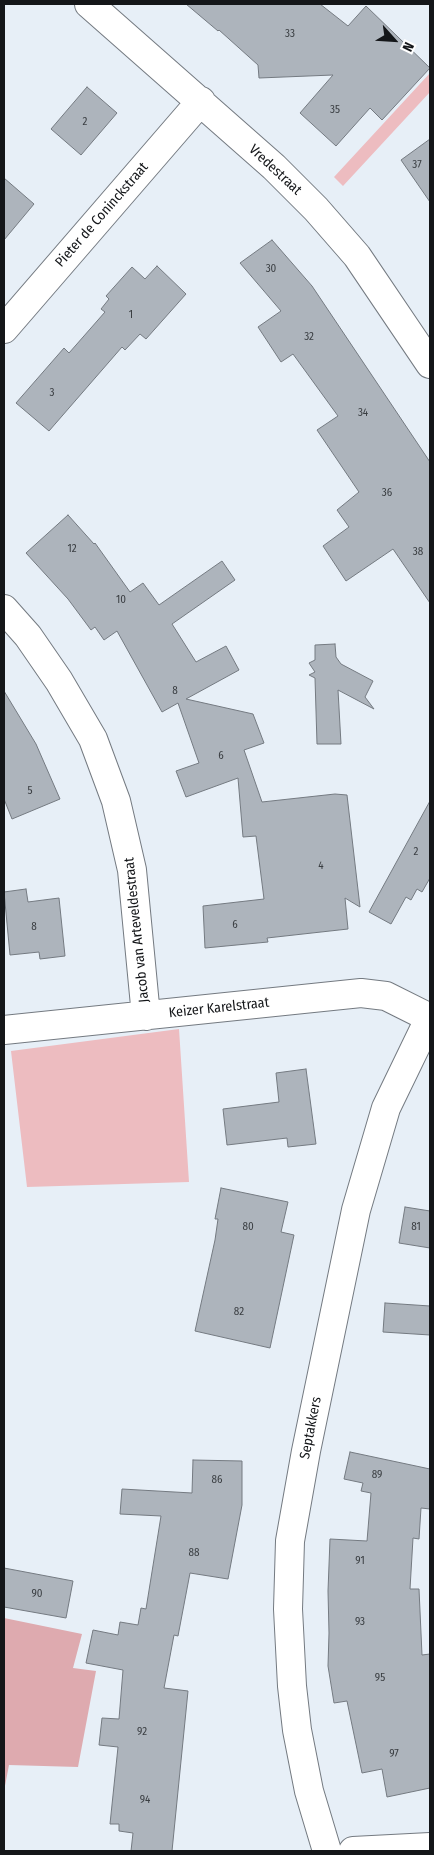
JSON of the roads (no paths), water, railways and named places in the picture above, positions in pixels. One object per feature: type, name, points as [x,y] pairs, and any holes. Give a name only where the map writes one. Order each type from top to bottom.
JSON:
[{"type":"street","name":"Vredestraat","points":[[89,4],[201,101],[274,167],[316,209],[357,256],[430,364]]},
{"type":"street","name":"Pieter de Coninckstraat","points":[[4,329],[201,101]]},
{"type":"street","name":"Jacob van Arteveldestraat","points":[[4,609],[28,636],[59,681],[93,739],[116,801],[132,870],[146,1016]]},
{"type":"street","name":"Keizer Karelstraat","points":[[4,1030],[361,993],[386,996],[430,1018]]},
{"type":"street","name":"Septakkers","points":[[327,1851],[309,1791],[297,1730],[292,1686],[288,1609],[290,1542],[306,1452],[356,1210],[386,1108],[430,1018]]},
{"type":"street","points":[[354,1851],[430,1847]]}]
